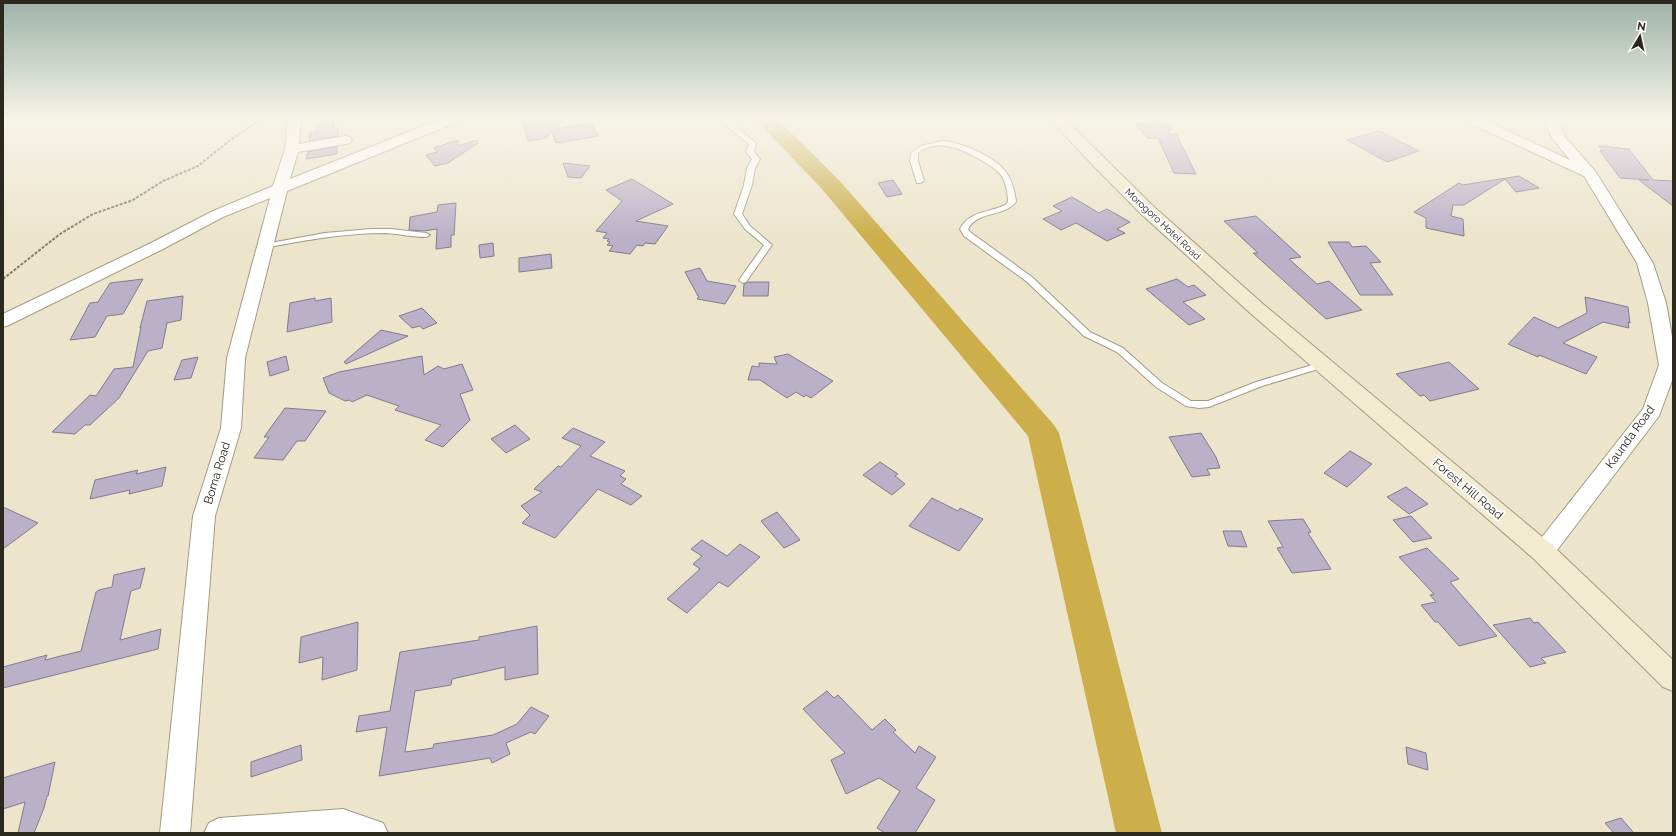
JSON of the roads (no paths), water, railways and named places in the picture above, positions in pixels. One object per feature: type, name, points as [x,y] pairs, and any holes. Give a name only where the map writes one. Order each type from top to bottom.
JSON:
[{"type":"street","name":"Boma Road","points":[[175,833],[204,516],[231,428],[236,358],[264,246],[289,158]]},
{"type":"street","points":[[3,322],[157,246],[218,214],[356,158]]},
{"type":"street","name":"Morogoro Hotel Road","points":[[1093,158],[1146,210],[1256,308]]},
{"type":"street","points":[[1556,158],[1590,174]]},
{"type":"street","name":"Kaunda Road","points":[[1543,552],[1652,411],[1671,365],[1665,305],[1644,263],[1610,204],[1590,174],[1576,158]]},
{"type":"street","name":"Forest Hill Road","points":[[1256,308],[1543,552],[1673,678]]},
{"type":"street","points":[[219,833],[343,824],[373,833]]},
{"type":"lane","points":[[743,280],[768,245],[743,223],[738,214],[755,158]]},
{"type":"lane","points":[[914,158],[920,181]]},
{"type":"lane","points":[[982,158],[997,167],[1007,180],[1012,193],[1012,202],[1009,206],[992,211],[970,221],[964,226],[964,229],[968,234],[1029,279],[1087,334],[1120,350],[1159,385],[1186,403],[1199,405],[1209,404],[1259,384],[1304,372],[1322,365]]},
{"type":"lane","points":[[264,246],[305,237],[378,231],[426,235]]},
{"type":"waterway","points":[[804,158],[830,184],[1043,433],[1139,833]]}]
